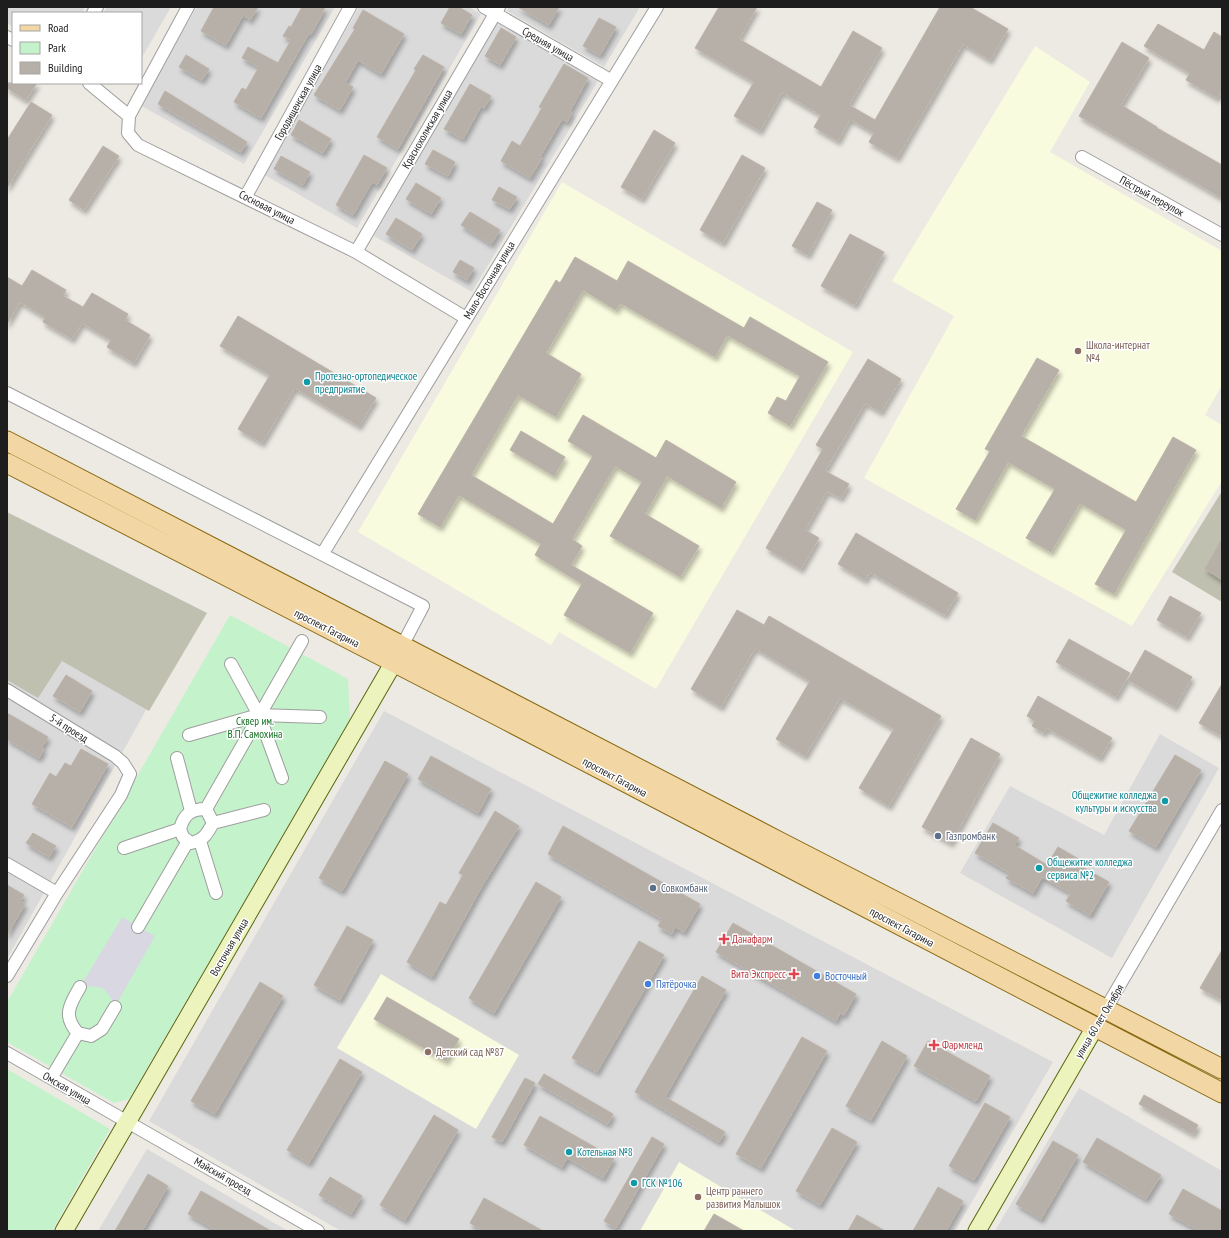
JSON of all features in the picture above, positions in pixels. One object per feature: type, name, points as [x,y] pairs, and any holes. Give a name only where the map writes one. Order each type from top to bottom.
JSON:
[{"type":"main road","name":"проспект Гагарина","points":[[7,441],[398,654],[1095,1027],[1222,1093]]},
{"type":"main road","name":"проспект Гагарина","points":[[7,463],[398,654],[1222,1069]]},
{"type":"main road","name":"Восточная улица","points":[[64,1231],[398,654]]},
{"type":"main road","name":"улица 60 лет Октября","points":[[977,1231],[1105,1010]]},
{"type":"street","points":[[90,84],[129,116],[188,7]]},
{"type":"street","name":"Городищенская улица","points":[[246,196],[350,7]]},
{"type":"street","name":"Средняя улица","points":[[484,7],[497,10],[612,81]]},
{"type":"street","name":"Мало-Восточная улица","points":[[323,553],[657,7]]},
{"type":"street","name":"Краснохолмская улица","points":[[356,252],[497,10]]},
{"type":"street","name":"Сосновая улица","points":[[129,116],[128,133],[138,144],[246,196],[356,252],[466,318]]},
{"type":"street","name":"Пёстрый переулок","points":[[1082,157],[1222,235]]},
{"type":"street","points":[[7,393],[323,553],[423,606],[398,654]]},
{"type":"street","points":[[206,809],[302,641]]},
{"type":"street","points":[[231,664],[259,715],[282,778]]},
{"type":"street","name":"5-й проезд","points":[[7,690],[115,756],[128,769],[130,774],[121,795],[57,893]]},
{"type":"street","points":[[190,735],[259,715],[320,717]]},
{"type":"street","points":[[177,758],[191,811]]},
{"type":"street","points":[[206,809],[191,811],[183,818],[180,829],[183,837],[194,841],[216,893]]},
{"type":"street","points":[[206,809],[213,823]]},
{"type":"street","points":[[138,927],[194,841],[206,836],[213,823],[264,810]]},
{"type":"street","name":"улица 60 лет Октября","points":[[1105,1010],[1222,810]]},
{"type":"street","points":[[124,848],[180,829]]},
{"type":"street","points":[[7,864],[57,893],[7,976]]},
{"type":"street","points":[[80,987],[71,1003],[68,1016],[70,1025],[78,1033],[91,1036],[102,1029],[115,1007]]},
{"type":"street","points":[[53,1075],[78,1033]]},
{"type":"street","name":"Омская улица","points":[[7,1053],[128,1122]]},
{"type":"street","name":"Майский проезд","points":[[128,1122],[318,1231]]},
{"type":"shaded area","points":[[7,7],[85,7],[82,12],[12,12],[12,26],[7,23]]},
{"type":"shaded area","points":[[107,7],[171,7],[142,57],[142,12],[104,12]]},
{"type":"shaded area","points":[[197,7],[335,7],[244,164],[140,105]]},
{"type":"shaded area","points":[[359,7],[469,7],[481,14],[357,228],[263,174]]},
{"type":"shaded area","points":[[509,7],[640,7],[604,67],[507,11]]},
{"type":"shaded area","points":[[497,22],[598,81],[472,292],[374,236]]},
{"type":"shaded area","name":"Школа-интернат №4","points":[[1035,46],[1090,82],[1050,152],[1222,251],[1222,385],[1205,415],[1222,425],[1222,481],[1132,626],[864,478],[954,316],[892,281]]},
{"type":"shaded area","points":[[562,182],[853,352],[656,689],[559,632],[551,645],[358,532]]},
{"type":"shaded area","points":[[1222,491],[1222,602],[1172,572]]},
{"type":"shaded area","points":[[7,512],[207,613],[149,711],[62,661],[38,698],[7,680]]},
{"type":"shaded area","points":[[7,518],[198,617],[7,959]]},
{"type":"shaded area","points":[[384,711],[1053,1062],[955,1231],[341,1231],[149,1121]]},
{"type":"shaded area","points":[[1160,734],[1219,768],[1112,958],[960,873],[1010,786],[1104,835]]},
{"type":"shaded area","points":[[122,917],[155,936],[115,1007],[111,998],[103,988],[89,986],[80,987]]},
{"type":"shaded area","name":"Детский сад №87","points":[[381,974],[519,1055],[476,1129],[337,1048]]},
{"type":"shaded area","points":[[1079,1088],[1222,1171],[1222,1231],[995,1231]]},
{"type":"shaded area","points":[[147,1149],[288,1231],[98,1231]]},
{"type":"shaded area","name":"Центр раннего развития Малышок","points":[[679,1162],[796,1231],[640,1231]]},
{"type":"green space","name":"Сквер им. В.П. Самохина","points":[[230,615],[348,679],[350,719],[129,1099],[114,1103],[7,1042],[7,1002]]},
{"type":"green space","points":[[7,1069],[110,1129],[52,1231],[7,1231]]},
{"type":"building","points":[[214,7],[258,7],[250,20],[243,15],[226,45],[201,31]]},
{"type":"building","points":[[302,7],[325,7],[311,34],[309,33],[261,118],[234,102],[242,88],[246,90],[259,67],[242,58],[248,47],[278,63],[291,40],[283,36],[289,26],[291,27]]},
{"type":"building","points":[[450,7],[459,7],[472,15],[461,34],[441,23]]},
{"type":"building","points":[[518,7],[559,7],[549,25]]},
{"type":"building","points":[[719,7],[757,7],[739,39],[821,87],[853,31],[882,48],[849,105],[875,120],[940,7],[970,7],[1008,29],[990,60],[963,44],[897,158],[869,142],[874,133],[850,119],[838,141],[814,127],[821,115],[782,92],[760,131],[734,116],[754,82],[695,48]]},
{"type":"building","points":[[363,10],[404,34],[381,74],[358,60],[345,83],[353,87],[340,110],[314,95],[355,29],[353,28]]},
{"type":"building","points":[[599,18],[616,27],[600,55],[583,46]]},
{"type":"building","points":[[1158,24],[1204,50],[1214,32],[1222,37],[1222,90],[1217,98],[1186,80],[1190,73],[1144,46]]},
{"type":"building","points":[[501,28],[516,37],[500,65],[485,56]]},
{"type":"building","points":[[1122,42],[1149,58],[1121,105],[1157,128],[1222,165],[1222,198],[1079,116]]},
{"type":"building","points":[[186,55],[209,69],[202,80],[179,67]]},
{"type":"building","points":[[423,55],[444,67],[398,149],[377,137],[416,70],[414,69]]},
{"type":"building","points":[[564,64],[588,78],[570,111],[572,112],[567,122],[562,119],[540,157],[542,158],[530,178],[501,161],[512,141],[520,146],[542,108],[539,107]]},
{"type":"building","points":[[7,83],[36,84],[26,100],[7,88]]},
{"type":"building","points":[[470,84],[491,96],[484,108],[481,106],[463,139],[444,129]]},
{"type":"building","points":[[165,91],[247,142],[241,152],[158,104]]},
{"type":"building","points":[[31,102],[52,115],[7,188],[7,140]]},
{"type":"building","points":[[299,120],[331,139],[323,153],[291,135]]},
{"type":"building","points":[[654,130],[675,143],[642,199],[621,187]]},
{"type":"building","points":[[103,146],[119,156],[84,210],[69,200]]},
{"type":"building","points":[[433,150],[455,162],[448,176],[425,164]]},
{"type":"building","points":[[364,155],[387,168],[377,185],[372,182],[353,215],[336,205]]},
{"type":"building","points":[[742,155],[765,168],[723,243],[700,230]]},
{"type":"building","points":[[281,156],[310,172],[303,185],[274,169]]},
{"type":"building","points":[[416,183],[441,198],[431,214],[406,199]]},
{"type":"building","points":[[499,187],[517,197],[510,209],[492,200]]},
{"type":"building","points":[[817,202],[832,210],[808,255],[792,246]]},
{"type":"building","points":[[470,212],[500,230],[491,244],[461,225]]},
{"type":"building","points":[[396,218],[422,234],[412,250],[386,234]]},
{"type":"building","points":[[850,234],[884,252],[855,305],[821,286]]},
{"type":"building","points":[[575,257],[617,281],[628,261],[744,328],[750,317],[828,362],[790,426],[768,413],[777,397],[786,401],[800,376],[727,335],[715,357],[620,303],[616,310],[583,290],[546,353],[581,374],[556,417],[518,395],[471,475],[553,524],[593,456],[568,441],[583,415],[656,458],[666,440],[736,482],[721,508],[667,476],[645,514],[699,546],[680,577],[610,536],[642,482],[615,466],[572,539],[582,546],[571,565],[653,613],[630,653],[564,615],[582,584],[535,555],[541,544],[459,495],[440,527],[418,514],[556,280],[560,283]]},
{"type":"building","points":[[460,260],[474,268],[467,280],[453,272]]},
{"type":"building","points":[[32,270],[66,290],[63,296],[83,307],[92,293],[128,314],[125,320],[150,335],[134,363],[107,347],[111,340],[82,323],[72,339],[43,322],[45,317],[20,302],[7,324],[7,277],[22,286]]},
{"type":"building","name":"Протезно-ортопедическое предприятие","points":[[238,316],[376,398],[359,426],[295,388],[262,443],[238,429],[270,375],[220,346]]},
{"type":"building","points":[[1037,358],[1059,370],[1021,436],[1136,502],[1173,437],[1196,450],[1114,594],[1095,584],[1126,530],[1080,503],[1051,552],[1026,538],[1055,489],[1008,462],[975,520],[956,509],[990,451],[985,449]]},
{"type":"building","points":[[868,359],[901,379],[881,412],[865,403],[825,471],[849,484],[841,498],[827,491],[805,530],[819,538],[801,569],[766,548],[823,449],[816,445]]},
{"type":"building","points":[[521,431],[565,457],[554,476],[510,450]]},
{"type":"building","points":[[856,533],[958,593],[945,615],[870,572],[865,580],[838,564]]},
{"type":"building","points":[[1222,539],[1222,580],[1205,569]]},
{"type":"building","points":[[1170,596],[1201,613],[1187,637],[1157,620]]},
{"type":"building","points":[[737,610],[764,625],[769,616],[941,716],[889,806],[859,788],[894,729],[840,698],[805,756],[776,739],[810,681],[755,648],[721,707],[691,689]]},
{"type":"building","points":[[1069,639],[1130,673],[1116,697],[1056,662]]},
{"type":"building","points":[[1145,650],[1192,677],[1175,707],[1128,680]]},
{"type":"building","points":[[66,675],[92,691],[80,712],[53,696]]},
{"type":"building","points":[[1222,684],[1222,736],[1199,723]]},
{"type":"building","points":[[1038,696],[1112,738],[1100,758],[1047,728],[1044,733],[1032,726],[1035,721],[1027,716]]},
{"type":"building","points":[[7,713],[48,737],[42,747],[44,749],[39,758],[7,739]]},
{"type":"building","points":[[971,738],[1000,754],[951,843],[922,827]]},
{"type":"building","points":[[81,749],[108,764],[72,827],[32,804],[50,773],[56,777],[65,763],[71,766]]},
{"type":"building","name":"Общежитие колледжа культуры и искусства","points":[[1175,755],[1201,770],[1156,847],[1129,831]]},
{"type":"building","points":[[431,756],[491,789],[478,813],[418,779]]},
{"type":"building","points":[[385,761],[408,774],[342,891],[319,878]]},
{"type":"building","points":[[495,811],[519,826],[482,886],[432,977],[407,962],[440,902],[446,905],[463,875],[459,873]]},
{"type":"building","name":"Общежитие колледжа сервиса №2","points":[[993,823],[1019,838],[1014,845],[1047,865],[1058,847],[1082,861],[1079,865],[1109,882],[1090,915],[1066,901],[1071,893],[1042,877],[1033,893],[1006,878],[1010,873],[975,853]]},
{"type":"building","points":[[563,826],[700,904],[684,932],[675,927],[672,934],[658,926],[662,919],[548,854]]},
{"type":"building","points":[[33,833],[56,846],[49,857],[26,843]]},
{"type":"building","points":[[536,882],[561,897],[494,1013],[469,998]]},
{"type":"building","points":[[7,885],[24,895],[20,901],[25,904],[7,935]]},
{"type":"building","points":[[733,923],[856,994],[844,1015],[840,1013],[836,1021],[716,952]]},
{"type":"building","points":[[347,926],[373,940],[340,1000],[314,985]]},
{"type":"building","points":[[639,941],[664,955],[597,1072],[572,1058]]},
{"type":"building","points":[[1222,950],[1222,1000],[1200,988]]},
{"type":"building","points":[[702,976],[726,990],[665,1097],[725,1132],[719,1142],[635,1092]]},
{"type":"building","points":[[260,982],[283,996],[215,1114],[191,1101]]},
{"type":"building","points":[[387,997],[459,1039],[446,1061],[374,1019]]},
{"type":"building","points":[[802,1037],[827,1051],[761,1168],[736,1154]]},
{"type":"building","points":[[882,1041],[907,1056],[871,1120],[846,1106]]},
{"type":"building","points":[[928,1041],[990,1076],[976,1101],[914,1066]]},
{"type":"building","points":[[340,1059],[362,1072],[309,1163],[287,1150]]},
{"type":"building","points":[[544,1074],[613,1114],[608,1124],[538,1084]]},
{"type":"building","points":[[525,1078],[535,1083],[502,1142],[492,1137]]},
{"type":"building","points":[[1144,1095],[1198,1125],[1193,1134],[1139,1104]]},
{"type":"building","points":[[985,1103],[1010,1117],[974,1180],[949,1166]]},
{"type":"building","points":[[434,1115],[458,1130],[405,1220],[380,1205]]},
{"type":"building","name":"Котельная №8","points":[[540,1116],[614,1158],[603,1178],[567,1158],[562,1167],[524,1145]]},
{"type":"building","points":[[832,1128],[857,1142],[820,1205],[796,1191]]},
{"type":"building","name":"ГСК №106","points":[[652,1137],[664,1144],[616,1228],[604,1221]]},
{"type":"building","points":[[1097,1138],[1161,1175],[1146,1199],[1083,1162]]},
{"type":"building","points":[[1053,1141],[1078,1155],[1041,1219],[1016,1204]]},
{"type":"building","points":[[148,1174],[168,1186],[142,1231],[115,1231]]},
{"type":"building","points":[[330,1177],[362,1196],[351,1214],[319,1195]]},
{"type":"building","points":[[938,1187],[963,1201],[946,1231],[913,1231]]},
{"type":"building","points":[[1183,1189],[1222,1211],[1222,1231],[1200,1231],[1169,1214]]},
{"type":"building","points":[[201,1191],[271,1231],[218,1231],[188,1214]]},
{"type":"building","points":[[484,1198],[543,1231],[483,1231],[470,1223]]},
{"type":"building","points":[[714,1214],[744,1231],[704,1231]]},
{"type":"building","points":[[857,1215],[885,1231],[848,1231]]},
{"type":"place","name":"Школа-интернат №4","points":[[1078,351]]},
{"type":"place","name":"Протезно-ортопедическое предприятие","points":[[307,382]]},
{"type":"place","name":"Общежитие колледжа культуры и искусства","points":[[1165,801]]},
{"type":"place","name":"Газпромбанк","points":[[938,836]]},
{"type":"place","name":"Общежитие колледжа сервиса №2","points":[[1039,868]]},
{"type":"place","name":"Совкомбанк","points":[[653,888]]},
{"type":"place","name":"Данафарм","points":[[724,939]]},
{"type":"place","name":"Вита Экспресс","points":[[794,974]]},
{"type":"place","name":"Восточный","points":[[817,976]]},
{"type":"place","name":"Пятёрочка","points":[[648,984]]},
{"type":"place","name":"Фармленд","points":[[934,1045]]},
{"type":"place","name":"Детский сад №87","points":[[428,1052]]},
{"type":"place","name":"Котельная №8","points":[[569,1152]]},
{"type":"place","name":"ГСК №106","points":[[634,1183]]},
{"type":"place","name":"Центр раннего развития Малышок","points":[[698,1197]]}]
